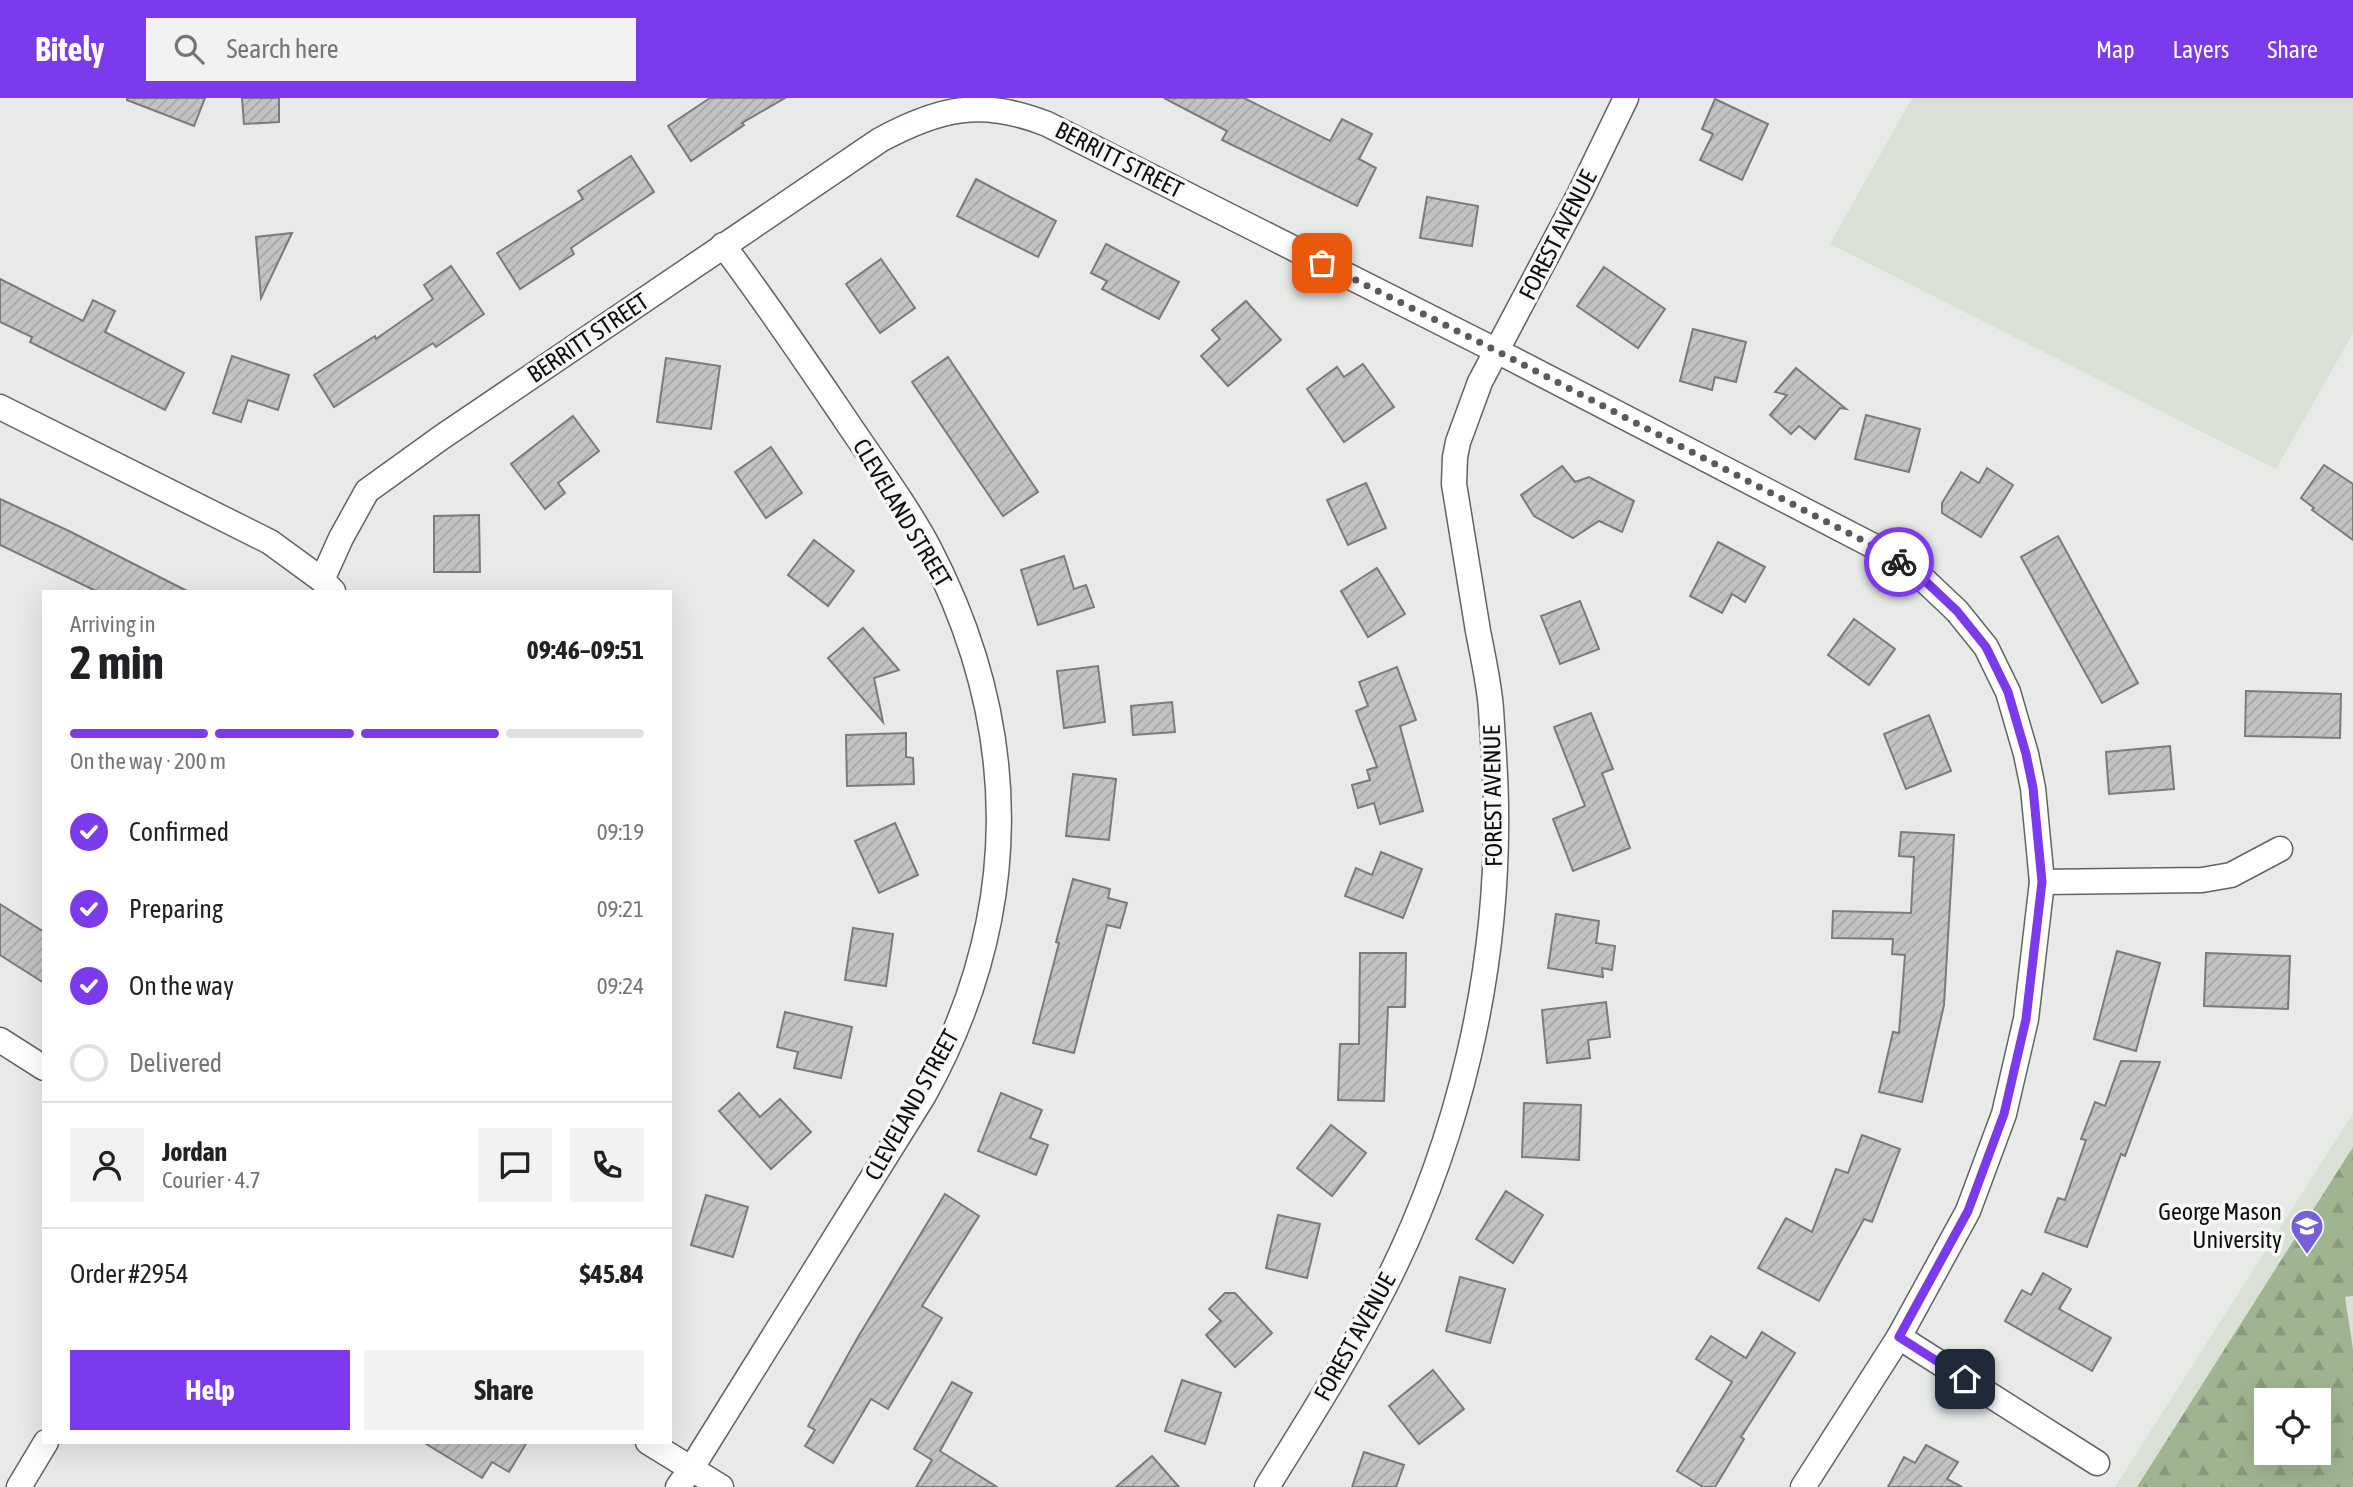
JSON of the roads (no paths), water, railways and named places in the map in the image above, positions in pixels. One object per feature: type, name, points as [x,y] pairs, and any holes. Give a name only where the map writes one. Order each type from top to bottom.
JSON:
[{"type":"street","name":"FOREST AVENUE","points":[[1266,1487],[1359,1335],[1409,1235],[1456,1105],[1487,962],[1493,897],[1496,810],[1491,706],[1454,484],[1455,457],[1480,382],[1580,193],[1626,98]]},
{"type":"street","name":"BERRITT STREET","points":[[0,407],[270,542],[328,586],[341,538],[368,491],[723,245],[880,140],[911,123],[937,114],[974,109],[1030,117],[1047,124],[1497,351],[1883,551],[1921,577],[1957,611],[1986,647],[2008,692],[2033,788],[2042,882],[2026,1019],[2004,1114],[1968,1211],[1899,1337],[1803,1487]]},
{"type":"street","name":"CLEVELAND STREET","points":[[684,1478],[916,1107],[944,1057],[967,1003],[984,946],[994,892],[999,836],[998,775],[989,710],[971,646],[928,545],[765,300],[723,245]]},
{"type":"street","points":[[2042,882],[2202,880],[2231,875],[2280,849]]},
{"type":"street","points":[[0,1040],[42,1067]]},
{"type":"street","points":[[1899,1337],[2097,1463]]},
{"type":"street","points":[[19,1487],[45,1444]]},
{"type":"street","points":[[650,1444],[684,1478],[721,1487]]},
{"type":"place","name":"George Mason University","points":[[2307,1256]]}]
